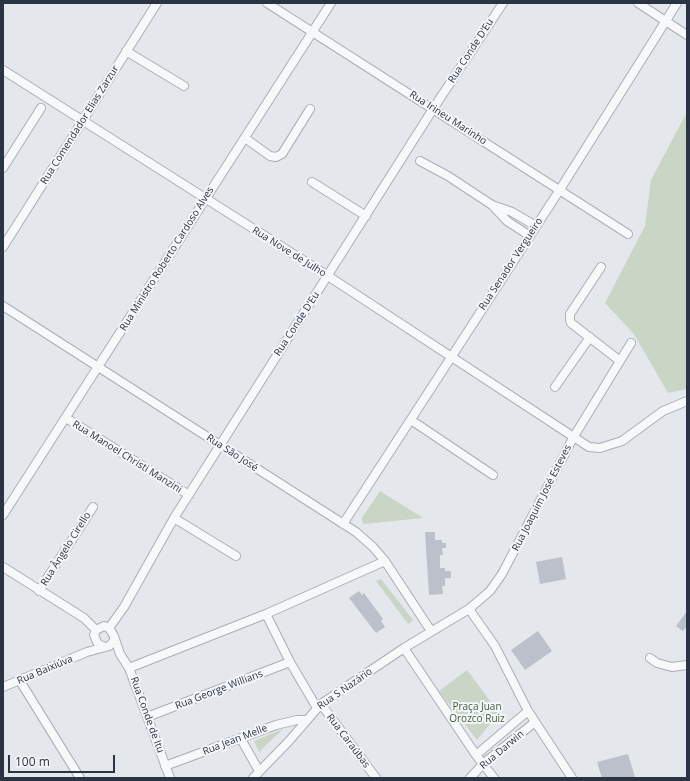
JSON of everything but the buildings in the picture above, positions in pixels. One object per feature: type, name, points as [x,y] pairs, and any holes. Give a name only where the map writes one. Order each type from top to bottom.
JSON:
[{"type":"street","name":"Rua Comendador Elias Zarzur","points":[[3,247],[157,3]]},
{"type":"street","name":"Rua Irineu Marinho","points":[[267,3],[628,234]]},
{"type":"street","name":"Rua Ministro Roberto Cardoso Alves","points":[[3,515],[331,3]]},
{"type":"street","name":"Rua Conde D'Eu","points":[[109,628],[124,607],[174,518],[220,445],[503,3]]},
{"type":"street","points":[[638,3],[687,35]]},
{"type":"street","name":"Rua Senador Vergueiro","points":[[343,524],[559,191],[677,3]]},
{"type":"street","points":[[126,50],[184,86]]},
{"type":"street","name":"Rua Nove de Julho","points":[[3,70],[328,276],[573,438],[589,447],[596,449],[608,447],[632,435],[663,411],[687,401]]},
{"type":"street","points":[[3,168],[41,108]]},
{"type":"street","points":[[245,138],[270,156],[276,157],[282,154],[310,109]]},
{"type":"street","points":[[420,161],[448,176],[492,204],[512,212],[536,226]]},
{"type":"street","points":[[312,182],[366,216]]},
{"type":"street","points":[[492,204],[507,221],[530,236]]},
{"type":"street","points":[[3,230],[10,235]]},
{"type":"street","points":[[601,267],[570,317],[571,323],[620,362]]},
{"type":"street","name":"Rua São José","points":[[3,306],[365,539],[385,561],[431,631]]},
{"type":"street","points":[[555,387],[590,337]]},
{"type":"street","name":"Rua Joaquim José Esteves","points":[[431,631],[469,609],[490,591],[502,574],[573,438],[620,362],[630,343]]},
{"type":"street","name":"Rua Manoel Christi Manzini","points":[[66,418],[189,495]]},
{"type":"street","points":[[411,420],[493,475]]},
{"type":"street","name":"Rua Ângelo Cirello","points":[[40,591],[93,507]]},
{"type":"street","points":[[174,518],[236,556]]},
{"type":"street","points":[[129,668],[266,614],[385,561]]},
{"type":"street","points":[[3,567],[84,618],[96,630]]},
{"type":"street","points":[[469,609],[495,646],[528,711],[572,778]]},
{"type":"street","name":"Rua Caraúbas","points":[[266,614],[290,662],[319,706],[376,778]]},
{"type":"street","points":[[87,652],[106,647],[115,639],[114,634],[109,628],[104,626],[96,630]]},
{"type":"street","points":[[87,652],[95,639],[96,630]]},
{"type":"street","name":"Rua S Nazário","points":[[256,776],[319,706],[431,631]]},
{"type":"street","points":[[95,639],[98,644],[106,647]]},
{"type":"street","name":"Rua Conde de Itu","points":[[115,639],[120,654],[129,668],[170,778]]},
{"type":"street","name":"Rua Conde de Itu","points":[[106,647],[120,654]]},
{"type":"street","points":[[404,648],[476,755],[484,763],[494,778]]},
{"type":"street","name":"Rua Baixiúva","points":[[3,687],[87,652]]},
{"type":"street","points":[[650,658],[657,663],[672,667],[687,665]]},
{"type":"street","name":"Rua George Willians","points":[[147,717],[290,662]]},
{"type":"street","points":[[20,681],[80,778]]},
{"type":"street","points":[[476,755],[528,711]]},
{"type":"street","name":"Rua Jean Melle","points":[[165,766],[287,721],[306,720]]},
{"type":"street","name":"Rua Darwin","points":[[470,778],[484,763],[535,722]]},
{"type":"street","points":[[241,739],[256,776]]},
{"type":"green space","points":[[687,112],[687,389],[668,393],[634,334],[605,303],[645,226],[651,180]]},
{"type":"green space","points":[[380,491],[423,518],[363,524],[362,518]]},
{"type":"green space","points":[[381,579],[413,620],[408,624],[376,581]]},
{"type":"green space","name":"Praça Juan Orozco Ruiz","points":[[467,670],[499,713],[477,740],[439,691]]},
{"type":"green space","points":[[283,729],[259,752],[254,741]]}]
